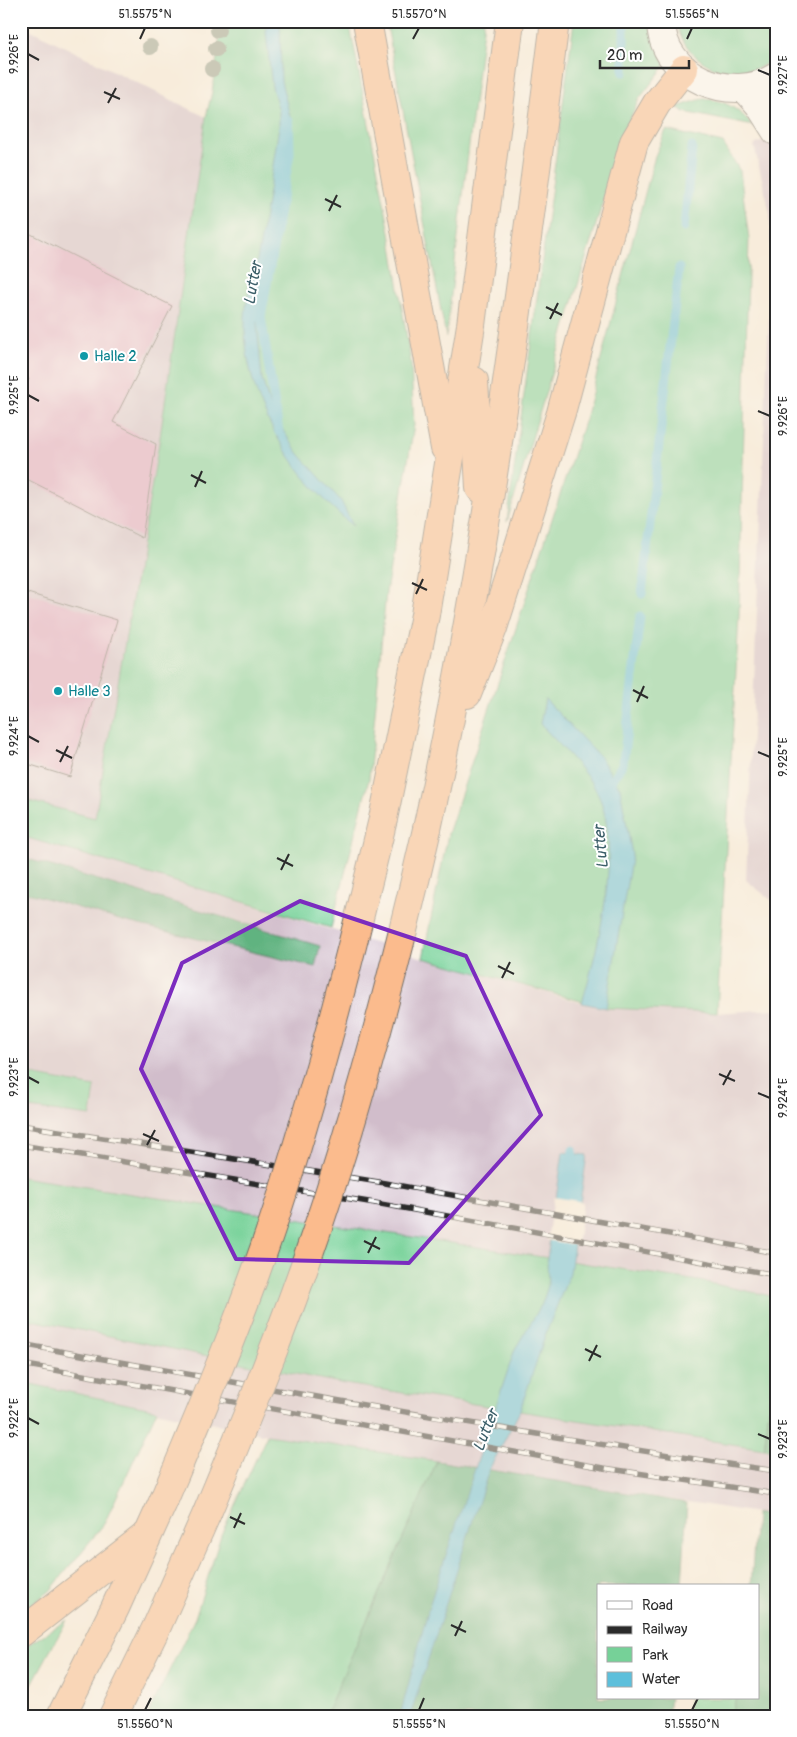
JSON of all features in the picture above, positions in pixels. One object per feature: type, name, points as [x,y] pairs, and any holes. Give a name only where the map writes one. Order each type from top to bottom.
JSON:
[{"type":"highway","points":[[367,21],[449,467]]},
{"type":"highway","points":[[62,1716],[149,1533],[203,1408],[283,1192],[329,1039],[383,819],[425,615],[471,325],[510,21]]},
{"type":"highway","points":[[113,1716],[157,1626],[207,1513],[280,1332],[336,1171],[378,1029],[447,739],[482,545],[526,248],[554,21]]},
{"type":"highway","points":[[447,739],[477,671],[527,525],[561,413],[634,142],[657,103],[684,69]]},
{"type":"highway","points":[[471,325],[482,545]]},
{"type":"highway","points":[[21,1633],[52,1611],[149,1533]]},
{"type":"street","points":[[661,21],[669,49],[684,69],[694,77],[718,87],[745,88],[776,77]]},
{"type":"street","points":[[745,88],[759,104],[776,131]]},
{"type":"highlighted area","points":[[300,901],[466,956],[541,1115],[409,1263],[236,1259],[141,1069],[182,963]]},
{"type":"shaded area","points":[[21,25],[206,117],[160,437],[95,819],[86,854],[423,958],[582,1003],[606,1008],[717,1013],[775,1009],[776,996],[776,1516],[267,1435],[21,1382]]},
{"type":"shaded area","points":[[776,136],[776,904],[746,880],[771,266],[770,214],[754,145]]},
{"type":"green space","points":[[222,21],[349,21],[390,233],[411,363],[414,425],[386,592],[369,779],[331,928],[21,836],[21,799],[95,818],[160,437],[206,117],[212,92]]},
{"type":"green space","points":[[386,21],[484,21],[446,337]]},
{"type":"green space","points":[[574,21],[648,21],[665,66],[639,99],[622,138],[507,522]]},
{"type":"green space","points":[[676,21],[776,21],[776,56],[762,66],[747,72],[731,72],[716,68],[702,61],[690,50],[681,37]]},
{"type":"green space","points":[[702,99],[710,99],[730,106],[737,110],[753,126],[684,112],[677,107]]},
{"type":"green space","points":[[666,130],[723,143],[740,171],[749,239],[739,616],[717,1013],[606,1008],[423,958],[448,834],[585,419],[655,156]]},
{"type":"green space","points":[[21,857],[320,946],[315,967],[123,921],[21,891]]},
{"type":"green space","points":[[21,1073],[95,1087],[91,1116],[21,1107]]},
{"type":"green space","points":[[21,1177],[699,1281],[776,1297],[776,1351],[764,1449],[345,1384],[21,1318]]},
{"type":"green space","points":[[776,1351],[776,1451],[764,1449]]},
{"type":"green space","points":[[21,1382],[157,1410],[104,1524],[50,1591],[21,1612]]},
{"type":"green space","points":[[267,1435],[437,1461],[325,1716],[147,1716],[195,1618],[221,1535]]},
{"type":"green space","points":[[437,1461],[687,1503],[682,1584],[597,1584],[597,1700],[670,1700],[668,1716],[325,1716]]},
{"type":"green space","points":[[756,1513],[776,1516],[776,1716],[731,1716],[735,1700],[760,1700],[760,1584],[751,1584]]},
{"type":"green space","points":[[67,1620],[21,1704],[21,1649]]},
{"type":"green space","points":[[690,1700],[735,1700],[731,1716],[686,1716]]},
{"type":"water","points":[[267,21],[280,21],[281,81],[291,120],[287,157],[257,323],[262,379],[269,402],[284,432],[299,454],[341,501],[353,526],[310,483],[291,459],[275,433],[262,406],[252,377],[246,347],[246,309],[259,250],[279,126],[279,111],[272,87],[266,32]]},
{"type":"water","points":[[545,699],[600,757],[620,788],[632,854],[606,1008],[582,1003],[595,955],[605,899],[608,842],[605,816],[598,794],[587,776],[540,724]]},
{"type":"water","points":[[563,1152],[587,1155],[570,1273],[546,1333],[520,1411],[489,1470],[410,1716],[400,1716],[430,1603],[515,1349],[542,1304],[548,1286],[547,1258]]},
{"type":"pier","points":[[554,1197],[583,1202],[577,1245],[547,1240]]},
{"type":"building","name":"Halle 2","points":[[21,229],[172,306],[113,422],[156,444],[142,538],[21,476],[21,393],[29,379],[21,375]]},
{"type":"building","name":"Halle 3","points":[[21,591],[117,620],[70,777],[21,762]]},
{"type":"waterway","points":[[624,21],[624,72]]},
{"type":"waterway","name":"Lutter","points":[[279,432],[261,317],[290,153],[289,121]]},
{"type":"waterway","points":[[684,228],[692,147]]},
{"type":"waterway","points":[[642,594],[679,268]]},
{"type":"waterway","points":[[609,786],[623,763],[640,616]]},
{"type":"waterway","name":"Lutter","points":[[571,1164],[573,1150]]},
{"type":"railway","points":[[21,1125],[385,1183],[776,1253]]},
{"type":"railway","points":[[21,1145],[375,1203],[776,1275]]},
{"type":"railway","points":[[21,1344],[398,1411],[776,1471]]},
{"type":"railway","points":[[21,1364],[604,1468],[776,1494]]},
{"type":"place","name":"Halle 2","points":[[84,356]]},
{"type":"place","name":"Halle 3","points":[[58,691]]}]
